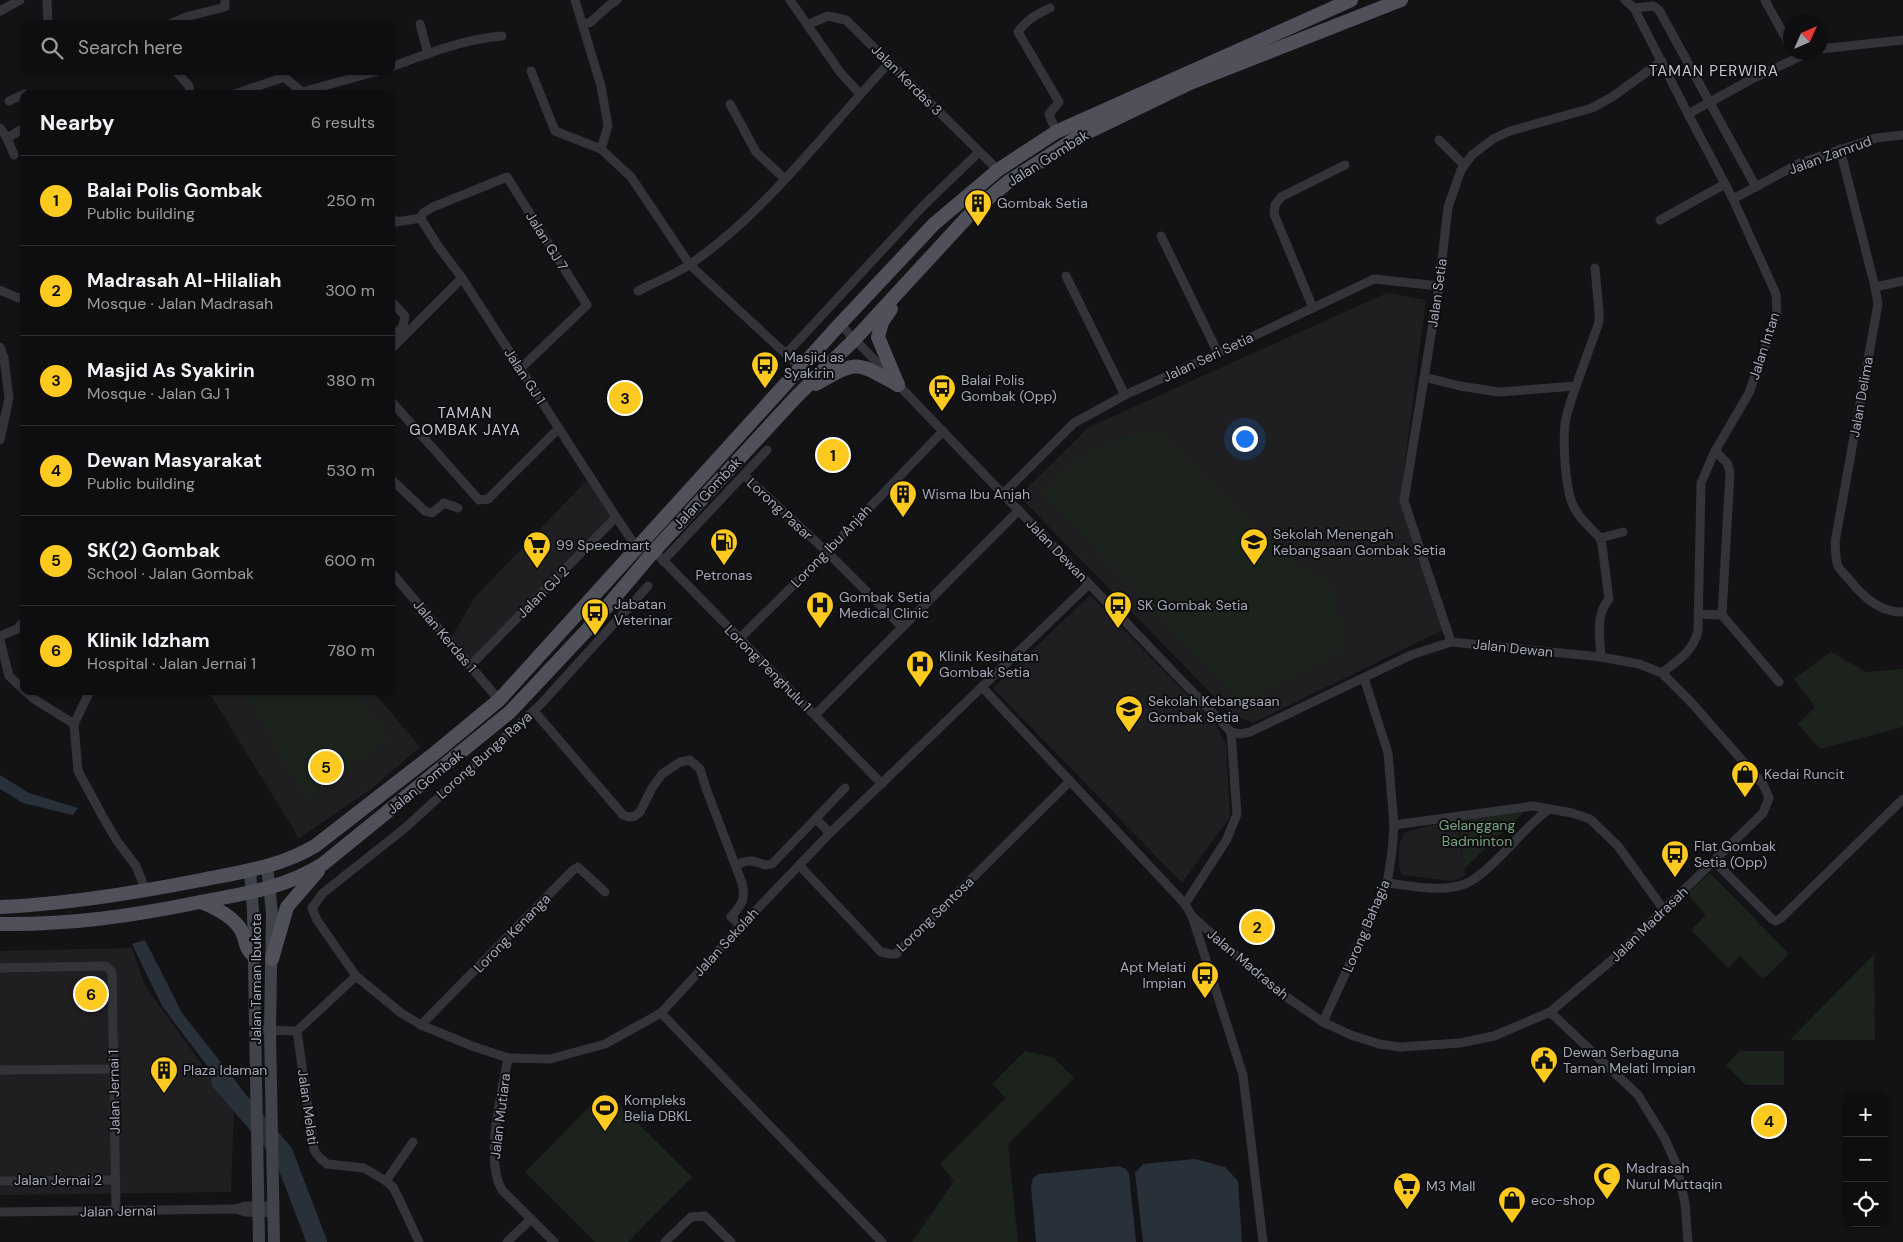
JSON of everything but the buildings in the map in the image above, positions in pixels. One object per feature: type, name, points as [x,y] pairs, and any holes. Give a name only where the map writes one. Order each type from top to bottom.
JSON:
[{"type":"main road","name":"Jalan Gombak","points":[[0,907],[42,906],[146,891],[250,870],[294,857],[334,832],[499,700],[800,367],[934,224],[998,170],[1056,132],[1329,4],[1351,0]]},
{"type":"main road","name":"Jalan Gombak","points":[[0,924],[112,919],[252,893],[298,879],[323,864],[510,712],[658,556],[797,396],[854,339],[972,212],[1008,182],[1078,137],[1190,83],[1401,0]]},
{"type":"main road","points":[[898,385],[878,337],[882,322],[912,277]]},
{"type":"main road","points":[[797,396],[854,365],[868,368],[898,385]]},
{"type":"main road","points":[[334,832],[345,846]]},
{"type":"main road","points":[[272,959],[288,907],[312,880],[323,864]]},
{"type":"main road","name":"Jalan Taman Ibukota","points":[[267,866],[270,888],[272,959],[270,1030],[274,1242]]},
{"type":"main road","name":"Jalan Taman Ibukota","points":[[250,870],[256,1030],[259,1242]]},
{"type":"main road","points":[[201,902],[230,918],[242,932],[247,950],[254,956]]},
{"type":"street","points":[[0,10],[20,0]]},
{"type":"street","points":[[47,0],[48,20]]},
{"type":"street","points":[[180,20],[225,7],[225,0]]},
{"type":"street","points":[[575,0],[601,86],[608,126],[601,149]]},
{"type":"street","points":[[582,23],[589,24],[616,0]]},
{"type":"street","points":[[790,0],[840,72],[860,94]]},
{"type":"street","name":"Jalan Intan","points":[[1624,0],[1634,8],[1734,200],[1776,294],[1777,314],[1749,393],[1715,451],[1701,483],[1698,631],[1694,644],[1687,653],[1662,673]]},
{"type":"street","points":[[1765,0],[1783,33]]},
{"type":"street","points":[[1634,8],[1653,6],[1660,10],[1756,187]]},
{"type":"street","points":[[1050,8],[1023,24],[1018,32],[1059,102],[1049,114],[1056,132]]},
{"type":"street","name":"Jalan Kerdas 3","points":[[806,25],[828,16],[846,20],[998,170]]},
{"type":"street","points":[[420,24],[428,54]]},
{"type":"street","points":[[395,66],[483,38],[502,36]]},
{"type":"street","points":[[1828,49],[1903,40]]},
{"type":"street","points":[[1688,114],[1787,60]]},
{"type":"street","name":"Jalan Setia","points":[[1451,642],[1404,501],[1439,286],[1448,207],[1461,170],[1472,155],[1493,139],[1510,130],[1592,108],[1612,97],[1662,62]]},
{"type":"street","points":[[638,290],[690,265],[730,234],[785,179],[889,63]]},
{"type":"street","points":[[531,71],[555,131],[601,149],[631,177],[690,265],[800,367]]},
{"type":"street","points":[[179,75],[189,86],[190,90]]},
{"type":"street","points":[[310,90],[367,75]]},
{"type":"street","points":[[247,90],[284,77],[300,90]]},
{"type":"street","points":[[9,102],[20,96]]},
{"type":"street","points":[[730,104],[756,152],[785,179]]},
{"type":"street","points":[[0,128],[7,138],[14,155]]},
{"type":"street","points":[[7,138],[20,130]]},
{"type":"street","name":"Jalan Zamrud","points":[[1734,200],[1800,163],[1876,138],[1903,135]]},
{"type":"street","points":[[1439,140],[1464,165]]},
{"type":"street","name":"Jalan Delima","points":[[1840,149],[1878,304],[1835,542],[1836,554],[1838,567],[1857,591],[1888,610],[1903,612]]},
{"type":"street","points":[[786,354],[924,205],[980,152]]},
{"type":"street","points":[[1313,308],[1274,214],[1275,205],[1281,197],[1345,165]]},
{"type":"street","name":"Jalan GJ 7","points":[[422,218],[423,213],[433,207],[506,176],[587,305],[520,369]]},
{"type":"street","points":[[1660,220],[1725,184]]},
{"type":"street","points":[[395,221],[422,218]]},
{"type":"street","name":"Jalan GJ 1","points":[[422,218],[438,246],[462,278],[637,548]]},
{"type":"street","points":[[1161,236],[1218,353]]},
{"type":"street","points":[[1594,268],[1599,322],[1565,423],[1564,458],[1572,504],[1581,520],[1600,538],[1602,545],[1608,599],[1602,606],[1599,624],[1601,657]]},
{"type":"street","points":[[1066,276],[1125,395]]},
{"type":"street","points":[[395,345],[462,278]]},
{"type":"street","name":"Jalan Seri Setia","points":[[1003,494],[1074,423],[1125,395],[1374,279],[1439,286]]},
{"type":"street","points":[[1875,287],[1903,281]]},
{"type":"street","points":[[0,290],[20,298]]},
{"type":"street","points":[[395,305],[405,316],[404,326],[395,335]]},
{"type":"street","name":"Jalan Dewan","points":[[840,324],[1231,732],[1240,734],[1250,732],[1411,655],[1451,642],[1601,657],[1639,664],[1662,673],[1690,701],[1763,784]]},
{"type":"street","points":[[0,346],[4,358],[9,398],[0,440]]},
{"type":"street","points":[[1424,377],[1460,386],[1499,392],[1576,386]]},
{"type":"street","points":[[395,406],[479,500],[488,499],[559,428]]},
{"type":"street","name":"Lorong Ibu Anjah","points":[[739,639],[827,552],[943,431]]},
{"type":"street","points":[[658,556],[744,475],[767,450]]},
{"type":"street","points":[[1715,451],[1727,462],[1730,472],[1722,615],[1779,682]]},
{"type":"street","name":"Lorong Pasar","points":[[744,475],[827,552],[902,627]]},
{"type":"street","points":[[395,483],[425,511],[432,513],[444,503],[458,508]]},
{"type":"street","points":[[815,715],[1019,510]]},
{"type":"street","name":"Jalan GJ 2","points":[[470,666],[616,517]]},
{"type":"street","points":[[1600,538],[1623,532]]},
{"type":"street","name":"Lorong Penghulu 1","points":[[658,556],[882,784]]},
{"type":"street","name":"Jalan Kerdas 1","points":[[395,577],[499,700]]},
{"type":"street","name":"Jalan Sekolah","points":[[313,913],[356,976],[401,1014],[421,1025],[472,1046],[508,1058],[550,1060],[605,1044],[661,1013],[830,833],[1089,584]]},
{"type":"street","name":"Lorong Bunga Raya","points":[[313,913],[312,908],[323,893],[404,828],[534,711],[648,586]]},
{"type":"street","points":[[1698,614],[1722,615]]},
{"type":"street","points":[[0,636],[17,630],[20,626]]},
{"type":"street","points":[[0,640],[5,677],[20,687]]},
{"type":"street","name":"Lorong Bahagia","points":[[1323,1022],[1387,883],[1392,852],[1394,825],[1388,753],[1364,678]]},
{"type":"street","name":"Jalan Madrasah","points":[[982,687],[1185,904],[1192,916],[1269,985],[1323,1022],[1351,1035],[1379,1044],[1400,1048],[1460,1043],[1494,1036],[1550,1012],[1605,966],[1763,813],[1769,798],[1763,784]]},
{"type":"street","points":[[30,695],[74,724]]},
{"type":"street","points":[[88,695],[74,724],[78,771],[117,841],[136,866],[146,891]]},
{"type":"street","points":[[534,711],[623,815],[635,816],[640,812],[652,788],[662,774],[680,762],[690,760],[700,769],[716,817],[737,865],[745,894],[743,902],[732,917],[741,926]]},
{"type":"street","points":[[1185,904],[1227,839],[1238,814],[1233,777],[1231,732]]},
{"type":"street","name":"Lorong Sentosa","points":[[799,865],[881,952],[896,954],[1070,781]]},
{"type":"street","points":[[737,865],[745,861],[754,860],[770,865],[845,788]]},
{"type":"street","points":[[1714,861],[1776,921],[1782,918],[1903,798]]},
{"type":"street","points":[[1394,825],[1532,806],[1590,819],[1618,846],[1664,910]]},
{"type":"street","points":[[1387,883],[1434,888],[1452,887],[1473,881],[1532,822],[1548,810]]},
{"type":"street","points":[[816,819],[830,833]]},
{"type":"street","name":"Lorong Kenanga","points":[[421,1025],[578,867],[605,892]]},
{"type":"street","points":[[1192,916],[1243,1075],[1263,1242]]},
{"type":"street","name":"Jalan Jernai 1","points":[[0,968],[106,966],[112,972],[116,1211]]},
{"type":"street","points":[[256,1030],[297,1031],[356,976]]},
{"type":"street","points":[[1550,1012],[1638,1095],[1664,1139],[1676,1164],[1685,1203],[1688,1242]]},
{"type":"street","points":[[661,1013],[882,1242]]},
{"type":"street","name":"Jalan Melati","points":[[297,1031],[314,1150],[319,1158],[327,1164],[364,1168],[386,1181],[400,1199],[419,1242]]},
{"type":"street","name":"Jalan Mutiara","points":[[508,1058],[494,1153],[494,1170],[497,1182],[502,1190],[554,1242]]},
{"type":"street","points":[[0,1070],[114,1069]]},
{"type":"street","points":[[386,1181],[413,1142]]},
{"type":"street","name":"Jalan Jernai 2","points":[[0,1180],[116,1180]]},
{"type":"street","name":"Jalan Jernai","points":[[0,1212],[236,1209],[245,1212],[258,1209],[274,1209]]},
{"type":"street","points":[[665,1242],[691,1217],[705,1216],[731,1242]]},
{"type":"street","points":[[507,1242],[531,1219]]},
{"type":"shaded area","name":"Sekolah Menengah Kebangsaan Gombak Setia","points":[[1387,293],[1426,300],[1400,502],[1443,630],[1253,723],[1231,714],[1019,496],[1089,427]]},
{"type":"shaded area","points":[[587,480],[610,516],[471,659],[452,637],[475,597]]},
{"type":"shaded area","name":"Sekolah Kebangsaan Gombak Setia","points":[[1090,595],[1215,723],[1226,744],[1230,817],[1182,883],[993,688]]},
{"type":"shaded area","points":[[210,695],[376,695],[420,747],[374,787],[298,839]]},
{"type":"shaded area","points":[[0,775],[29,793],[78,808],[73,815],[23,803],[0,789]]},
{"type":"shaded area","points":[[1457,819],[1465,876],[1453,881],[1402,875],[1399,867],[1399,845],[1404,833]]},
{"type":"shaded area","points":[[145,940],[182,1013],[241,1088],[238,1107],[162,1006],[132,944]]},
{"type":"shaded area","points":[[132,948],[145,986],[234,1108],[231,1192],[0,1195],[0,951]]},
{"type":"shaded area","points":[[288,1154],[321,1242],[312,1242],[287,1182]]},
{"type":"shaded area","points":[[1195,1159],[1225,1167],[1238,1181],[1242,1242],[1143,1242],[1135,1173],[1143,1164]]},
{"type":"shaded area","points":[[1119,1166],[1126,1169],[1129,1174],[1136,1242],[1036,1242],[1031,1186],[1033,1178],[1039,1174]]},
{"type":"green space","points":[[1156,429],[1298,567],[1327,577],[1346,648],[1242,704],[1042,493],[1079,458],[1121,439]]},
{"type":"green space","points":[[1831,652],[1866,672],[1903,669],[1903,727],[1820,749],[1798,724],[1815,707],[1794,679]]},
{"type":"green space","points":[[246,695],[358,695],[389,738],[306,800]]},
{"type":"green space","name":"Gelanggang Badminton","points":[[1526,810],[1464,869],[1458,818]]},
{"type":"green space","points":[[1710,873],[1789,954],[1763,979],[1740,956],[1728,968],[1691,930],[1706,915],[1687,894]]},
{"type":"green space","points":[[1874,954],[1875,1040],[1790,1040]]},
{"type":"green space","points":[[1025,1051],[1054,1058],[1074,1078],[1008,1144],[1018,1242],[912,1242],[954,1181],[940,1164],[1006,1098],[992,1084]]},
{"type":"green space","points":[[1740,1051],[1784,1051],[1784,1085],[1746,1085],[1726,1065]]},
{"type":"green space","name":"Kompleks Belia DBKL","points":[[605,1091],[692,1177],[628,1242],[595,1242],[525,1172]]},
{"type":"waterway","points":[[221,1081],[283,1153],[317,1242]]},
{"type":"place","name":"Gombak Setia","points":[[978,227]]},
{"type":"place","name":"Masjid as Syakirin","points":[[765,389]]},
{"type":"place","name":"Masjid As Syakirin","points":[[625,398]]},
{"type":"place","name":"Balai Polis Gombak (Opp)","points":[[942,412]]},
{"type":"place","name":"Balai Polis Gombak","points":[[833,455]]},
{"type":"place","name":"Wisma Ibu Anjah","points":[[903,518]]},
{"type":"place","name":"Petronas","points":[[724,566]]},
{"type":"place","name":"Sekolah Menengah Kebangsaan Gombak Setia","points":[[1254,566]]},
{"type":"place","name":"99 Speedmart","points":[[537,569]]},
{"type":"place","name":"Gombak Setia Medical Clinic","points":[[820,629]]},
{"type":"place","name":"SK Gombak Setia","points":[[1118,629]]},
{"type":"place","name":"Jabatan Veterinar","points":[[595,636]]},
{"type":"place","name":"Klinik Kesihatan Gombak Setia","points":[[920,688]]},
{"type":"place","name":"Sekolah Kebangsaan Gombak Setia","points":[[1129,733]]},
{"type":"place","name":"SK(2) Gombak","points":[[326,767]]},
{"type":"place","name":"Kedai Runcit","points":[[1745,798]]},
{"type":"place","name":"Flat Gombak Setia (Opp)","points":[[1675,878]]},
{"type":"place","name":"Madrasah Al-Hilaliah","points":[[1257,927]]},
{"type":"place","name":"Klinik Idzham","points":[[91,994]]},
{"type":"place","name":"Apt Melati Impian","points":[[1205,999]]},
{"type":"place","name":"Dewan Serbaguna Taman Melati Impian","points":[[1544,1084]]},
{"type":"place","name":"Plaza Idaman","points":[[164,1094]]},
{"type":"place","name":"Dewan Masyarakat","points":[[1769,1121]]},
{"type":"place","name":"Kompleks Belia DBKL","points":[[605,1132]]},
{"type":"place","name":"Madrasah Nurul Muttaqin","points":[[1607,1200]]},
{"type":"place","name":"M3 Mall","points":[[1407,1210]]},
{"type":"place","name":"eco-shop","points":[[1512,1224]]},
{"type":"district","name":"TAMAN PERWIRA","points":[[1714,71]]},
{"type":"district","name":"TAMAN GOMBAK JAYA","points":[[465,422]]}]
